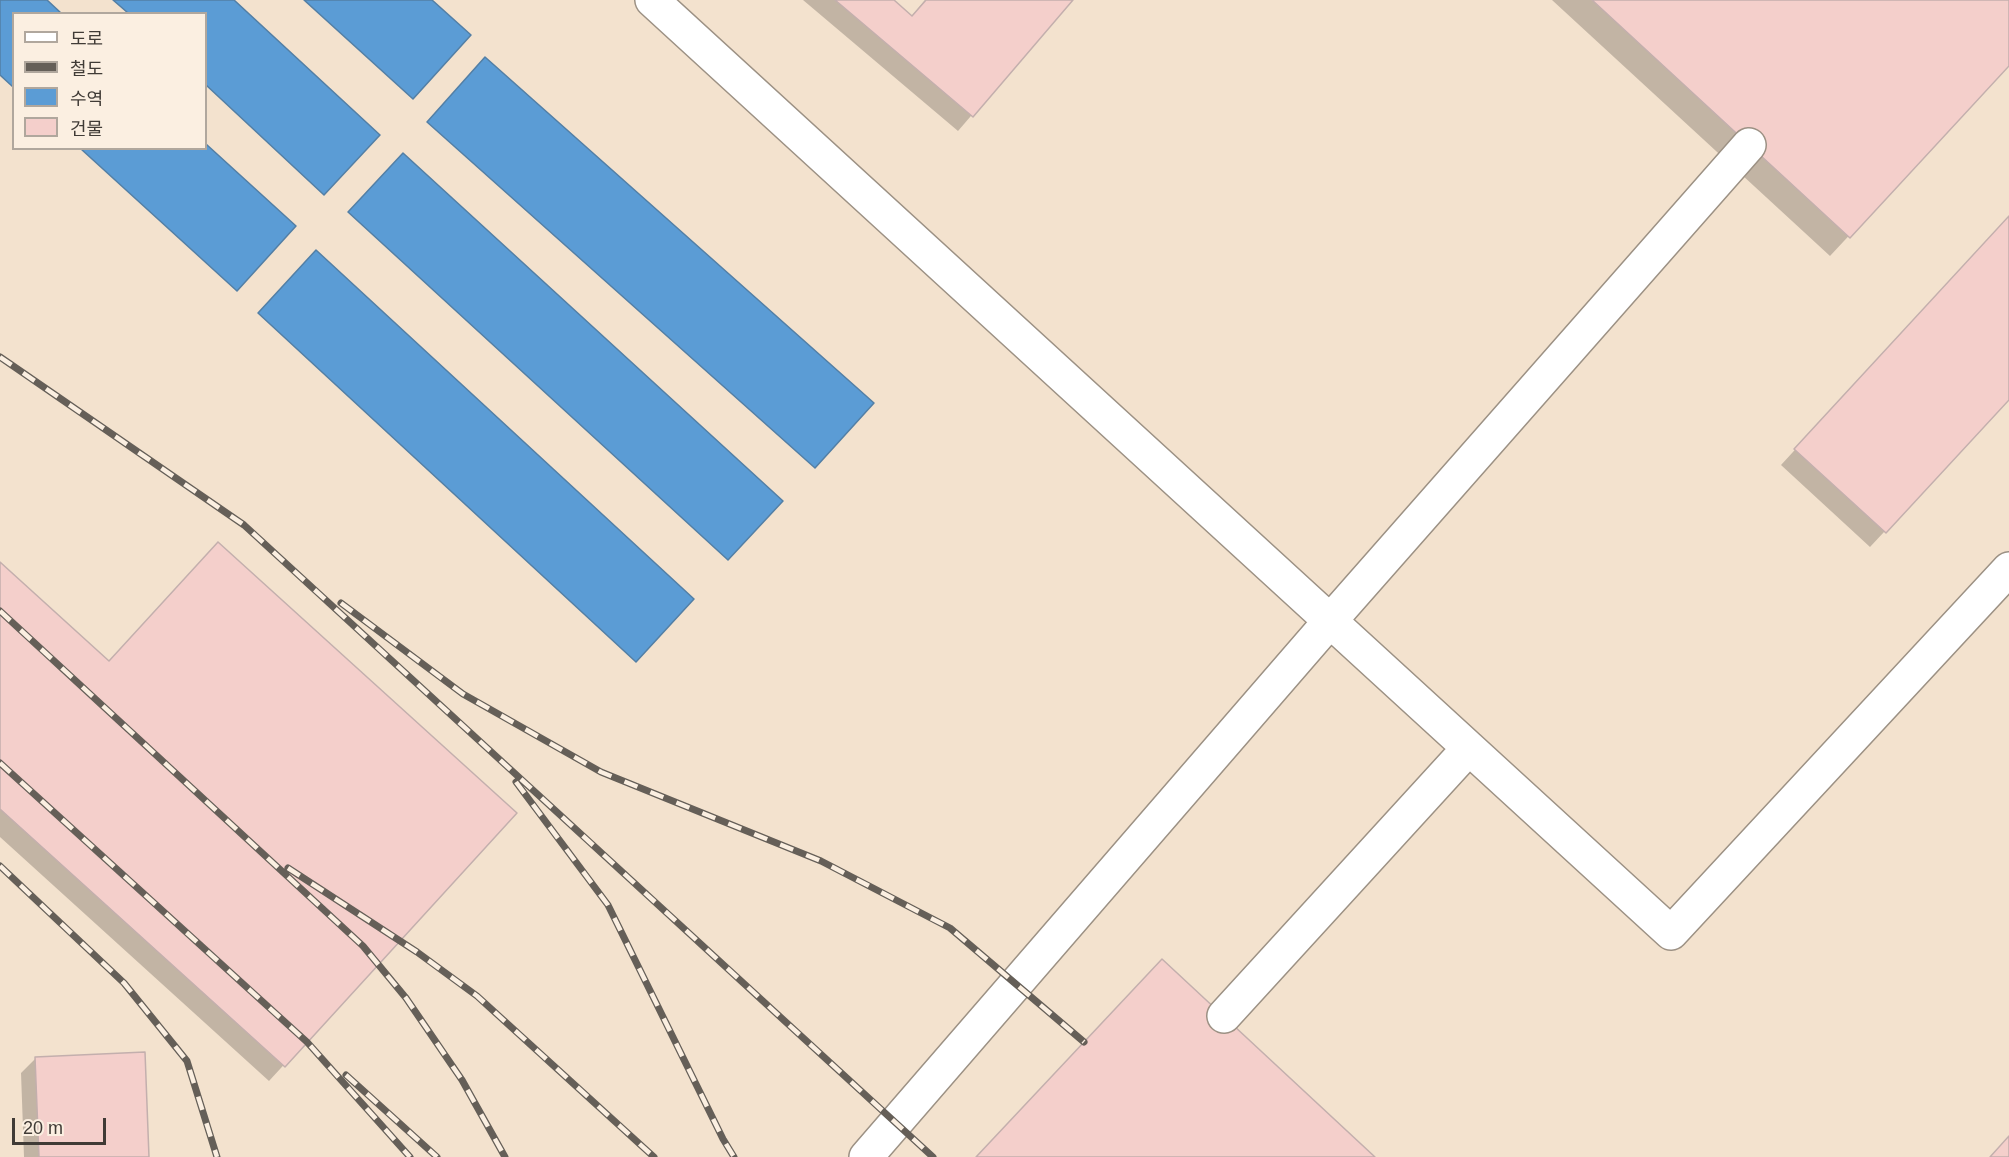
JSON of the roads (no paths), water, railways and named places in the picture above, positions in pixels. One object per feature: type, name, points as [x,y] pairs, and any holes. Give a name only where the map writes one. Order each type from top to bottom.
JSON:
[{"type":"lane","points":[[652,0],[1671,933],[2009,569]]},
{"type":"lane","points":[[866,1157],[1330,621],[1749,145]]},
{"type":"lane","points":[[1224,1016],[1468,748]]},
{"type":"water","points":[[0,0],[47,0],[60,12],[12,12],[12,86],[0,75]]},
{"type":"water","points":[[113,0],[234,0],[380,135],[324,195],[207,86],[207,12],[127,12]]},
{"type":"water","points":[[304,0],[432,0],[471,35],[413,99]]},
{"type":"water","points":[[485,57],[874,403],[815,468],[427,122]]},
{"type":"water","points":[[207,145],[296,226],[237,291],[82,150],[207,150]]},
{"type":"water","points":[[403,153],[783,501],[728,560],[348,212]]},
{"type":"water","points":[[316,250],[694,599],[636,662],[258,313]]},
{"type":"railway","points":[[0,357],[244,525],[933,1157]]},
{"type":"railway","points":[[341,603],[463,694],[601,772],[821,861],[950,928],[1084,1042]]},
{"type":"railway","points":[[0,611],[363,946],[406,998],[462,1080],[505,1157]]},
{"type":"railway","points":[[0,763],[307,1042],[410,1157]]},
{"type":"railway","points":[[516,782],[608,905],[734,1157]]},
{"type":"railway","points":[[0,866],[124,983],[187,1061],[217,1157]]},
{"type":"railway","points":[[288,868],[417,952],[477,996],[654,1157]]},
{"type":"railway","points":[[346,1075],[437,1157]]}]
